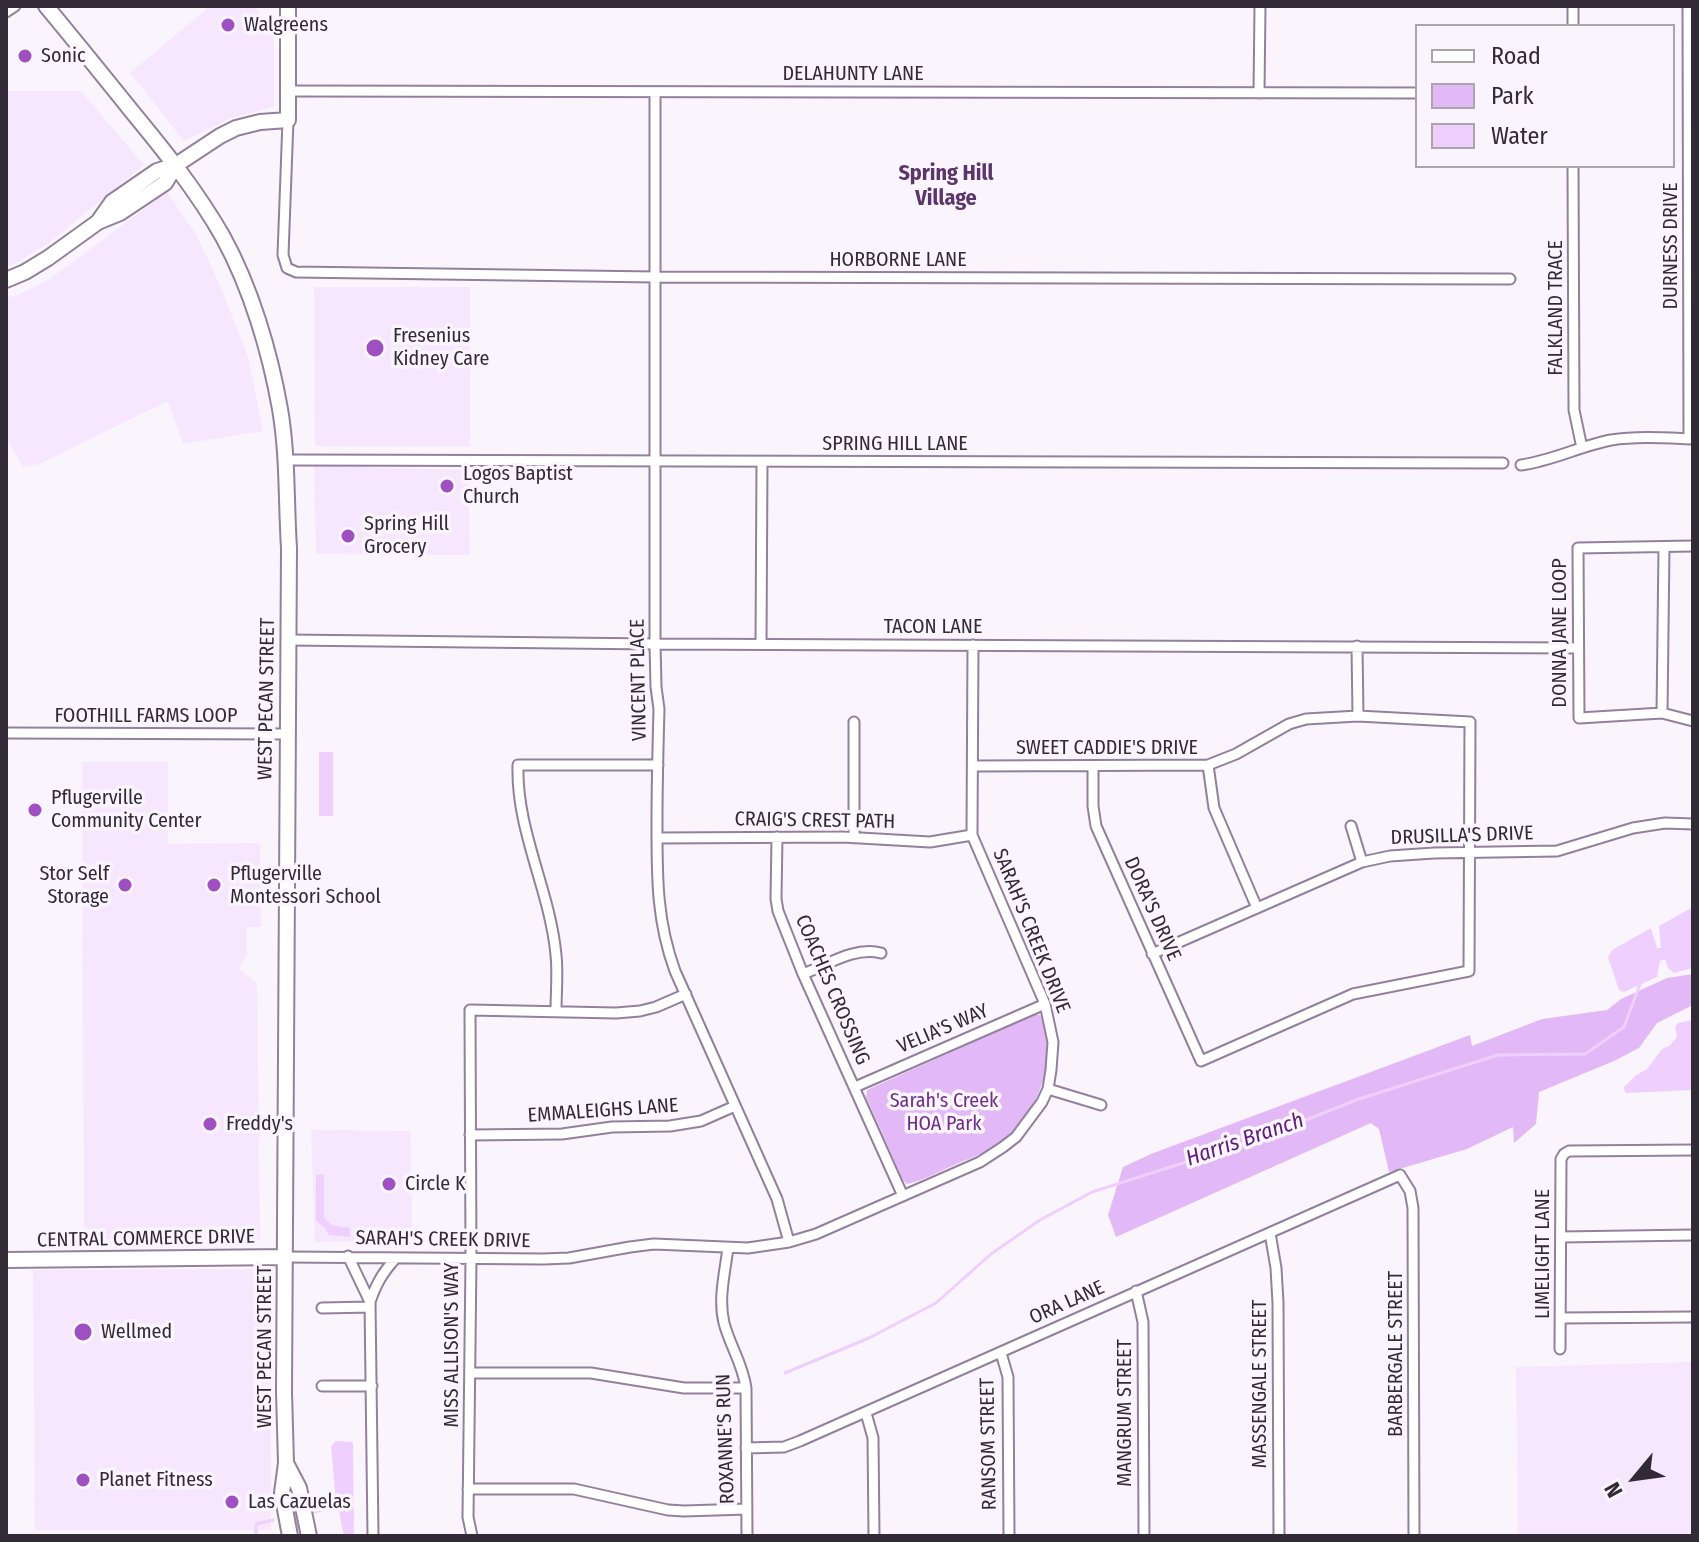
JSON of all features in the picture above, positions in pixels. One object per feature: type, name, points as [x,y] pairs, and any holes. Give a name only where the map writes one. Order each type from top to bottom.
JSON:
[{"type":"main road","name":"WEST PECAN STREET","points":[[46,6],[176,165],[203,203],[241,278],[269,361],[280,410],[287,460],[288,640],[286,1463],[282,1493],[290,1536]]},
{"type":"main road","points":[[6,280],[48,258],[98,222],[112,202],[156,171],[176,165],[203,145],[236,128],[288,120],[288,6]]},
{"type":"main road","name":"CENTRAL COMMERCE DRIVE","points":[[6,1260],[286,1257]]},
{"type":"main road","name":"WEST PECAN STREET","points":[[286,1463],[299,1488],[309,1536]]},
{"type":"street","points":[[6,12],[15,6]]},
{"type":"street","points":[[1259,93],[1260,6]]},
{"type":"street","name":"DURNESS DRIVE","points":[[1688,6],[1691,439]]},
{"type":"street","name":"DELAHUNTY LANE","points":[[288,91],[1415,93]]},
{"type":"street","name":"VINCENT PLACE","points":[[655,92],[655,644],[659,709],[656,880],[659,910],[663,935],[675,971],[777,1199],[789,1242]]},
{"type":"street","name":"HORBORNE LANE","points":[[288,120],[283,255],[287,268],[296,272],[655,277],[1510,279]]},
{"type":"street","name":"FALKLAND TRACE","points":[[1573,168],[1574,410],[1582,448]]},
{"type":"street","points":[[1521,465],[1609,440],[1691,439]]},
{"type":"street","name":"SPRING HILL LANE","points":[[287,460],[1503,463]]},
{"type":"street","points":[[761,644],[762,462]]},
{"type":"street","name":"DONNA JANE LOOP","points":[[1693,546],[1578,548],[1579,718],[1662,713],[1693,721]]},
{"type":"street","points":[[1662,713],[1664,547]]},
{"type":"street","name":"TACON LANE","points":[[288,640],[1578,648]]},
{"type":"street","name":"SARAH'S CREEK DRIVE","points":[[286,1257],[569,1258],[654,1244],[765,1247],[816,1234],[980,1162],[1003,1147],[1025,1127],[1042,1102],[1048,1089],[1053,1042],[1045,1004],[972,835],[973,645]]},
{"type":"street","points":[[1357,646],[1358,716]]},
{"type":"street","name":"SWEET CADDIE'S DRIVE","points":[[974,766],[1208,765],[1306,719],[1358,716],[1470,722],[1471,851]]},
{"type":"street","points":[[854,722],[854,838]]},
{"type":"street","name":"FOOTHILL FARMS LOOP","points":[[6,733],[287,734]]},
{"type":"street","points":[[658,765],[518,765],[520,806],[556,955],[556,1011],[640,1011],[686,994]]},
{"type":"street","points":[[1208,765],[1214,808],[1257,908]]},
{"type":"street","name":"DORA'S DRIVE","points":[[1093,766],[1096,826],[1201,1061],[1353,994],[1469,971],[1471,851]]},
{"type":"street","name":"DRUSILLA'S DRIVE","points":[[1152,954],[1362,862],[1390,856],[1471,851],[1557,851],[1633,828],[1665,823],[1693,824]]},
{"type":"street","points":[[1351,826],[1362,862]]},
{"type":"street","name":"CRAIG'S CREST PATH","points":[[657,838],[854,838],[930,842],[972,835]]},
{"type":"street","name":"COACHES CROSSING","points":[[777,837],[777,905],[803,974],[903,1196]]},
{"type":"street","points":[[803,974],[860,951],[881,953]]},
{"type":"street","name":"VELIA'S WAY","points":[[855,1087],[1045,1004]]},
{"type":"street","name":"MISS ALLISON'S WAY","points":[[472,1536],[468,1523],[470,1010],[556,1011]]},
{"type":"street","points":[[1048,1089],[1101,1105]]},
{"type":"street","name":"EMMALEIGHS LANE","points":[[470,1135],[562,1134],[612,1127],[670,1126],[701,1121],[735,1106]]},
{"type":"street","name":"LIMELIGHT LANE","points":[[1560,1349],[1561,1159],[1564,1154],[1569,1151],[1693,1150]]},
{"type":"street","name":"ORA LANE","points":[[746,1448],[784,1447],[866,1413],[1400,1175]]},
{"type":"street","name":"BARBERGALE STREET","points":[[1400,1175],[1410,1191],[1413,1208],[1414,1536]]},
{"type":"street","name":"MASSENGALE STREET","points":[[1270,1233],[1278,1303],[1279,1536]]},
{"type":"street","points":[[1561,1237],[1693,1235]]},
{"type":"street","name":"ROXANNE'S RUN","points":[[728,1248],[722,1309],[725,1325],[744,1372],[746,1388],[747,1536]]},
{"type":"street","points":[[348,1256],[370,1305],[373,1536]]},
{"type":"street","points":[[370,1305],[384,1271],[396,1258]]},
{"type":"street","name":"MANGRUM STREET","points":[[1136,1291],[1143,1322],[1144,1536]]},
{"type":"street","points":[[322,1308],[370,1305]]},
{"type":"street","points":[[1561,1318],[1693,1317]]},
{"type":"street","name":"RANSOM STREET","points":[[1001,1353],[1008,1377],[1009,1536]]},
{"type":"street","points":[[470,1373],[591,1373],[684,1388],[746,1388]]},
{"type":"street","points":[[322,1386],[372,1386]]},
{"type":"street","points":[[866,1413],[873,1438],[874,1536]]},
{"type":"street","points":[[468,1489],[574,1489],[668,1510],[747,1509]]},
{"type":"shaded area","points":[[210,6],[255,6],[274,34],[274,107],[231,118],[184,141],[130,73]]},
{"type":"shaded area","points":[[6,91],[81,91],[144,165],[49,243],[6,267]]},
{"type":"shaded area","points":[[167,192],[196,234],[220,285],[248,357],[263,431],[183,444],[168,401],[39,464],[23,467],[6,438],[6,298],[51,278]]},
{"type":"shaded area","points":[[314,287],[470,287],[470,446],[315,446]]},
{"type":"shaded area","points":[[314,466],[468,470],[470,555],[316,554]]},
{"type":"shaded area","points":[[82,762],[168,762],[168,844],[260,843],[261,927],[247,927],[247,956],[238,968],[257,983],[260,1239],[84,1239]]},
{"type":"shaded area","points":[[311,1130],[411,1131],[412,1242],[315,1242]]},
{"type":"shaded area","points":[[270,1269],[271,1530],[35,1530],[33,1270]]},
{"type":"shaded area","points":[[1693,1362],[1693,1536],[1518,1536],[1516,1367]]},
{"type":"green space","points":[[1693,974],[1693,1005],[1657,1023],[1639,1048],[1539,1092],[1536,1124],[1514,1143],[1513,1127],[1467,1149],[1389,1172],[1379,1129],[1371,1123],[1116,1237],[1108,1215],[1123,1167],[1151,1154],[1470,1035],[1472,1046],[1542,1019],[1607,1010],[1621,999],[1667,978]]},
{"type":"green space","name":"Sarah's Creek HOA Park","points":[[1040,1015],[1045,1024],[1047,1057],[1038,1095],[1017,1128],[992,1148],[907,1184],[866,1097],[867,1090]]},
{"type":"water","points":[[319,752],[333,752],[333,816],[319,816]]},
{"type":"water","points":[[1693,907],[1693,968],[1674,973],[1665,959],[1660,961],[1657,977],[1624,992],[1619,990],[1608,957],[1612,950],[1651,928],[1657,948],[1661,948],[1659,926]]},
{"type":"water","points":[[1693,1020],[1693,1090],[1626,1093],[1623,1088],[1647,1069],[1662,1049],[1677,1037],[1675,1027],[1678,1023]]},
{"type":"water","points":[[324,1174],[324,1217],[331,1225],[350,1228],[350,1237],[329,1235],[316,1221],[316,1175]]},
{"type":"water","points":[[336,1441],[353,1444],[352,1536],[344,1536],[335,1492],[331,1446]]},
{"type":"waterway","name":"Harris Branch","points":[[785,1373],[869,1338],[936,1303],[991,1254],[1040,1220],[1092,1192],[1252,1141],[1359,1099],[1498,1055],[1585,1054],[1624,1027],[1640,984]]},
{"type":"waterway","points":[[313,1512],[323,1510],[336,1495]]},
{"type":"waterway","points":[[256,1536],[256,1524],[273,1520]]},
{"type":"place","name":"Walgreens","points":[[228,25]]},
{"type":"place","name":"Sonic","points":[[25,56]]},
{"type":"place","name":"Fresenius Kidney Care","points":[[375,348]]},
{"type":"place","name":"Logos Baptist Church","points":[[447,486]]},
{"type":"place","name":"Spring Hill Grocery","points":[[348,536]]},
{"type":"place","name":"Pflugerville Community Center","points":[[35,810]]},
{"type":"place","name":"Stor Self Storage","points":[[125,885]]},
{"type":"place","name":"Pflugerville Montessori School","points":[[214,885]]},
{"type":"place","name":"Freddy's","points":[[210,1124]]},
{"type":"place","name":"Circle K","points":[[389,1184]]},
{"type":"place","name":"Wellmed","points":[[83,1332]]},
{"type":"place","name":"Planet Fitness","points":[[83,1480]]},
{"type":"place","name":"Las Cazuelas","points":[[232,1502]]},
{"type":"district","name":"Spring Hill Village","points":[[946,186]]}]
